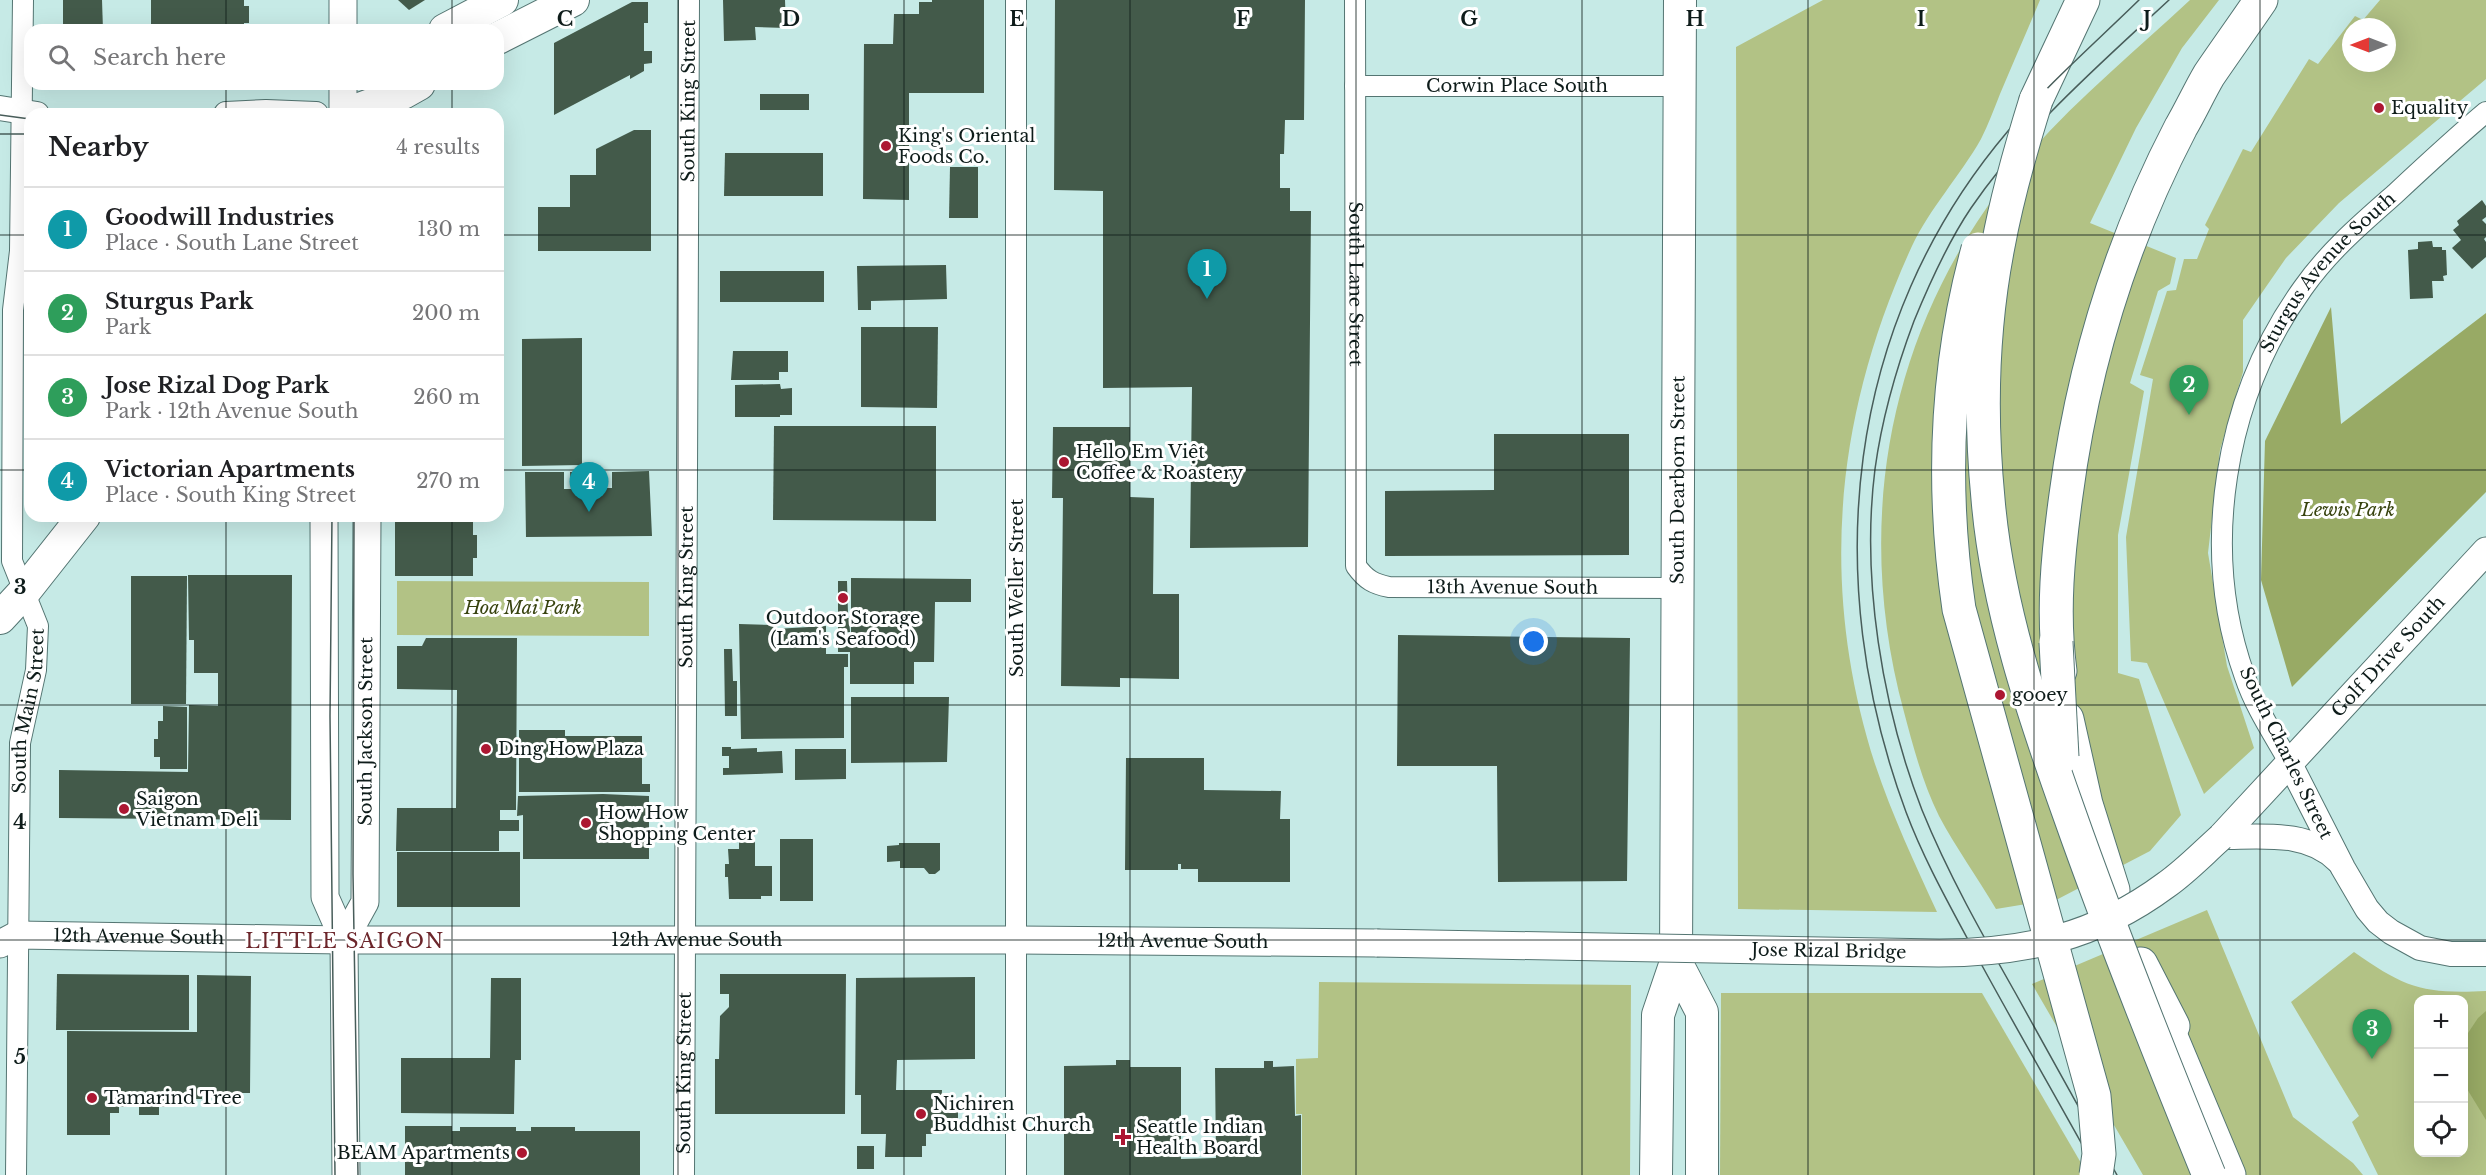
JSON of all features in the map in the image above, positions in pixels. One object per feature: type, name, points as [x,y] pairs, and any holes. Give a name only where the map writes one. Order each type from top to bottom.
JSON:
[{"type":"highway","points":[[2083,0],[1998,186],[1971,273],[1953,379],[1947,443],[1947,503],[1959,609],[2094,1096],[2099,1154],[2096,1175]]},
{"type":"highway","points":[[2191,1175],[2086,900],[2079,874],[2065,789],[2056,642],[2058,555],[2079,411],[2114,281],[2166,157],[2208,77],[2261,0]]},
{"type":"highway","points":[[2036,100],[2007,201],[1990,296],[1985,384],[1985,445],[1988,500],[1995,548],[2006,607],[2021,667],[2063,796],[2102,908],[2209,1175]]},
{"type":"highway","points":[[2056,642],[2068,726],[2086,804],[2108,878],[2140,964],[2229,1175]]},
{"type":"highway","points":[[2140,964],[2214,1103],[2248,1175]]},
{"type":"main road","points":[[343,0],[343,24]]},
{"type":"main road","points":[[456,24],[502,0]]},
{"type":"main road","points":[[504,36],[573,0]]},
{"type":"main road","name":"South Dearborn Street","points":[[1656,1175],[1658,1015],[1676,962],[1680,0]]},
{"type":"main road","points":[[343,90],[344,108]]},
{"type":"main road","points":[[349,108],[364,90]]},
{"type":"main road","points":[[361,108],[408,90]]},
{"type":"main road","points":[[0,618],[24,592],[79,522]]},
{"type":"main road","name":"South Jackson Street","points":[[324,522],[325,897],[344,940],[346,1175]]},
{"type":"main road","name":"South Jackson Street","points":[[344,940],[365,902],[367,522]]},
{"type":"main road","name":"Golf Drive South","points":[[2289,762],[2486,551]]},
{"type":"main road","points":[[2247,827],[2289,762]]},
{"type":"main road","name":"Jose Rizal Bridge","points":[[1377,943],[1939,953],[2010,950],[2075,934],[2133,908],[2168,884],[2221,837],[2247,827]]},
{"type":"main road","name":"12th Avenue South","points":[[6,934],[344,940],[1017,940],[1377,943]]},
{"type":"main road","name":"South Dearborn Street","points":[[1676,962],[1702,1012],[1702,1175]]},
{"type":"street","name":"South Main Street","points":[[16,1175],[6,934],[20,743],[36,670],[38,626],[12,561],[13,310],[20,251],[23,0]]},
{"type":"street","name":"South King Street","points":[[684,1175],[689,0]]},
{"type":"street","name":"South Weller Street","points":[[1016,0],[1016,1175]]},
{"type":"street","name":"South Lane Street","points":[[1355,0],[1356,567]]},
{"type":"street","name":"Corwin Place South","points":[[1355,86],[1680,86]]},
{"type":"street","name":"Sturgus Avenue South","points":[[2228,469],[2243,405],[2268,344],[2303,288],[2345,237],[2486,112]]},
{"type":"street","name":"South Charles Street","points":[[2228,469],[2223,515],[2223,561],[2234,641],[2246,679],[2343,868],[2367,909],[2378,922],[2404,941],[2435,952],[2486,954]]},
{"type":"street","name":"13th Avenue South","points":[[1356,567],[1364,577],[1375,584],[1389,587],[1678,588]]},
{"type":"street","points":[[2247,827],[2310,842],[2328,851],[2343,868]]},
{"type":"green space","points":[[1823,0],[2040,0],[1989,123],[1964,166],[1919,232],[1886,309],[1866,373],[1851,437],[1843,501],[1841,566],[1846,632],[1857,698],[1882,783],[1937,912],[1738,909],[1736,47]]},
{"type":"green space","points":[[2190,0],[2219,0],[2182,48],[2136,128],[2090,223],[2176,258],[2170,284],[2158,291],[2130,383],[2144,391],[2118,535],[2118,673],[2139,679],[2181,815],[2150,851],[2058,899],[1996,909],[1933,804],[1904,712],[1889,643],[1882,574],[1882,505],[1891,438],[1907,372],[1930,308],[1962,247],[2001,188],[2067,113]]},
{"type":"green space","points":[[2380,0],[2486,0],[2486,79],[2339,203],[2286,258],[2243,320],[2243,372],[2220,450],[2208,553],[2227,666],[2254,748],[2204,794],[2147,663],[2131,661],[2126,537],[2153,379],[2140,375],[2167,291],[2176,290],[2184,259],[2197,259],[2209,229],[2205,225],[2243,149],[2251,152],[2309,59],[2318,64],[2342,33],[2342,72],[2396,72],[2396,18],[2365,18]]},
{"type":"green space","name":"Lewis Park","points":[[2331,307],[2341,424],[2486,313],[2486,492],[2292,687],[2261,580],[2265,441]]},
{"type":"green space","name":"Hoa Mai Park","points":[[397,581],[649,582],[649,636],[397,635]]},
{"type":"green space","points":[[2207,910],[2293,1117],[2353,1163],[2363,1175],[2143,1175],[2032,984]]},
{"type":"green space","points":[[2354,952],[2387,974],[2416,986],[2446,991],[2486,991],[2486,1175],[2378,1175],[2352,1122],[2359,1116],[2291,1002]]},
{"type":"green space","points":[[1319,982],[1631,985],[1630,1175],[1302,1175],[1302,1114],[1296,1114],[1296,1059],[1318,1058]]},
{"type":"green space","points":[[1721,993],[1982,993],[2088,1175],[1720,1175]]},
{"type":"green space","points":[[2486,1011],[2486,1120],[2468,1091],[2468,1033]]},
{"type":"building","points":[[63,0],[102,0],[103,24],[63,24]]},
{"type":"building","points":[[151,0],[244,0],[244,6],[249,6],[249,23],[244,24],[151,24]]},
{"type":"building","points":[[398,0],[425,0],[409,10]]},
{"type":"building","points":[[723,0],[785,0],[786,28],[755,27],[756,40],[724,41]]},
{"type":"building","name":"King's Oriental Foods Co.","points":[[932,0],[984,0],[984,93],[909,93],[909,200],[863,199],[864,44],[893,44],[894,14],[919,14],[919,2],[932,2]]},
{"type":"building","points":[[1055,0],[1305,0],[1304,120],[1285,120],[1284,154],[1280,154],[1280,188],[1290,188],[1290,211],[1311,211],[1308,547],[1190,548],[1192,387],[1103,388],[1103,191],[1054,190]]},
{"type":"building","points":[[632,2],[648,2],[648,23],[644,23],[644,51],[652,51],[652,63],[644,64],[644,71],[630,79],[630,75],[554,115],[554,43]]},
{"type":"building","points":[[760,94],[809,94],[809,110],[760,110]]},
{"type":"building","points":[[634,130],[651,130],[651,251],[538,251],[538,207],[570,207],[570,175],[596,175],[596,149]]},
{"type":"building","points":[[725,153],[823,153],[823,196],[724,196]]},
{"type":"building","points":[[950,167],[978,167],[978,218],[949,218]]},
{"type":"building","points":[[2482,200],[2486,206],[2486,217],[2482,220],[2486,224],[2484,239],[2486,257],[2472,269],[2452,248],[2461,240],[2453,230],[2459,225],[2457,221]]},
{"type":"building","points":[[2432,241],[2433,247],[2442,247],[2442,250],[2446,250],[2447,275],[2443,276],[2444,281],[2432,281],[2433,298],[2410,299],[2408,250],[2418,249],[2418,242]]},
{"type":"building","points":[[946,265],[947,299],[871,301],[871,310],[858,310],[857,266]]},
{"type":"building","points":[[720,271],[824,271],[824,302],[720,302]]},
{"type":"building","points":[[861,327],[938,327],[937,408],[861,407]]},
{"type":"building","points":[[582,338],[582,465],[522,466],[522,339]]},
{"type":"building","points":[[733,351],[788,351],[788,372],[779,372],[779,380],[731,380]]},
{"type":"building","points":[[780,384],[781,389],[792,388],[792,415],[735,417],[735,385]]},
{"type":"building","points":[[774,426],[936,426],[936,521],[773,520]]},
{"type":"building","points":[[1053,427],[1130,427],[1130,497],[1154,498],[1153,594],[1179,594],[1179,679],[1120,678],[1120,687],[1061,686],[1063,498],[1052,498]]},
{"type":"building","points":[[1494,434],[1629,434],[1629,555],[1385,556],[1385,491],[1494,490]]},
{"type":"building","points":[[649,471],[652,536],[526,537],[525,472],[564,472],[564,489],[571,489],[570,472],[604,472],[604,488],[612,488],[612,472]]},
{"type":"building","points":[[395,522],[473,522],[473,535],[477,535],[477,558],[473,558],[473,576],[395,576]]},
{"type":"building","points":[[188,575],[292,575],[291,820],[59,818],[59,770],[188,772],[189,705],[218,706],[218,673],[194,673],[194,640],[189,640]]},
{"type":"building","points":[[131,576],[187,576],[186,704],[131,704]]},
{"type":"building","points":[[851,578],[971,579],[971,602],[935,602],[934,662],[914,662],[914,684],[850,684],[850,652],[838,652],[838,639],[851,639]]},
{"type":"building","name":"Outdoor Storage (Lam's Seafood)","points":[[838,581],[847,581],[848,614],[838,614]]},
{"type":"building","points":[[838,618],[849,618],[850,632],[838,633]]},
{"type":"building","points":[[739,624],[775,625],[775,629],[826,626],[826,654],[848,654],[848,667],[844,667],[844,738],[741,739]]},
{"type":"building","points":[[1398,635],[1630,638],[1627,881],[1498,882],[1497,766],[1397,766]]},
{"type":"building","name":"Ding How Plaza","points":[[426,638],[517,638],[516,810],[500,810],[500,820],[519,820],[519,831],[499,831],[499,851],[396,851],[397,808],[456,808],[457,690],[397,689],[397,646],[422,646]]},
{"type":"building","points":[[724,649],[732,649],[733,681],[737,681],[737,716],[725,716]]},
{"type":"building","points":[[851,697],[949,697],[947,762],[851,763]]},
{"type":"building","points":[[163,706],[187,707],[187,769],[160,769],[160,757],[154,757],[154,739],[158,739],[158,721],[163,721]]},
{"type":"building","points":[[519,730],[565,730],[565,736],[642,736],[642,784],[650,784],[650,792],[519,792]]},
{"type":"building","points":[[722,747],[757,748],[757,752],[782,751],[783,773],[723,775],[723,768],[729,768],[729,756],[722,756]]},
{"type":"building","points":[[795,749],[846,749],[846,779],[795,780]]},
{"type":"building","points":[[1126,758],[1204,758],[1204,790],[1281,791],[1280,819],[1290,819],[1290,882],[1198,882],[1198,869],[1181,869],[1181,864],[1178,864],[1178,870],[1125,870]]},
{"type":"building","name":"How How Shopping Center","points":[[603,794],[649,796],[649,859],[523,859],[523,815],[517,816],[518,796]]},
{"type":"building","points":[[780,839],[813,839],[813,901],[780,901]]},
{"type":"building","points":[[739,840],[755,840],[755,866],[772,866],[772,896],[761,896],[761,899],[729,899],[725,864],[729,864],[728,849],[739,849]]},
{"type":"building","points":[[899,843],[940,843],[940,870],[935,874],[929,874],[924,868],[900,868],[900,861],[887,862],[887,846],[899,845]]},
{"type":"building","points":[[397,852],[520,852],[520,907],[397,907]]},
{"type":"building","points":[[57,974],[189,975],[189,1030],[56,1030]]},
{"type":"building","points":[[720,974],[846,974],[845,1114],[715,1114],[715,1059],[719,1059],[720,1016],[729,1007],[729,994],[720,994]]},
{"type":"building","points":[[197,975],[251,976],[250,1093],[202,1093],[202,1099],[177,1099],[177,1107],[159,1107],[159,1115],[139,1115],[139,1107],[119,1107],[119,1113],[110,1113],[110,1135],[67,1135],[67,1031],[197,1032]]},
{"type":"building","points":[[975,977],[975,1059],[897,1060],[896,1090],[942,1090],[941,1109],[958,1109],[958,1120],[942,1120],[941,1134],[926,1134],[926,1146],[922,1146],[922,1157],[885,1157],[886,1134],[861,1134],[861,1095],[855,1095],[856,978]]},
{"type":"building","points":[[491,978],[521,978],[521,1060],[515,1060],[514,1114],[401,1113],[401,1058],[490,1058]]},
{"type":"building","name":"Seattle Indian Health Board","points":[[1116,1060],[1130,1060],[1130,1067],[1181,1067],[1181,1159],[1216,1158],[1215,1068],[1264,1068],[1264,1061],[1273,1061],[1273,1067],[1294,1066],[1295,1116],[1301,1115],[1301,1175],[1064,1175],[1064,1066],[1116,1065]]},
{"type":"building","name":"BEAM Apartments","points":[[405,1126],[452,1126],[452,1131],[460,1131],[460,1127],[516,1127],[516,1131],[531,1131],[531,1127],[575,1127],[575,1131],[640,1131],[640,1175],[405,1175]]},
{"type":"building","points":[[857,1146],[874,1146],[874,1169],[857,1169]]},
{"type":"tram line","points":[[2099,1175],[1955,915],[1929,865],[1906,812],[1879,724],[1863,635],[1857,545],[1863,457],[1881,370],[1911,286],[1953,206],[2008,131],[2055,80],[2139,0]]},
{"type":"tram line","points":[[2117,1175],[1978,926],[1954,881],[1922,810],[1896,729],[1878,642],[1873,598],[1871,511],[1878,450],[1896,375],[1920,306],[1955,235],[1992,179],[2039,124],[2169,0]]},
{"type":"tram line","points":[[0,115],[24,118]]},
{"type":"tram line","points":[[0,134],[24,134]]},
{"type":"tram line","points":[[332,522],[330,716],[335,1175]]},
{"type":"tram line","points":[[354,522],[353,874],[358,1175]]},
{"type":"place","name":"Equality","points":[[2379,108]]},
{"type":"place","name":"King's Oriental Foods Co.","points":[[886,146]]},
{"type":"place","name":"Goodwill Industries","points":[[1207,299]]},
{"type":"place","name":"Sturgus Park","points":[[2189,415]]},
{"type":"place","name":"Hello Em Việt Coffee & Roastery","points":[[1064,462]]},
{"type":"place","name":"Victorian Apartments","points":[[589,512]]},
{"type":"place","name":"Outdoor Storage (Lam's Seafood)","points":[[843,598]]},
{"type":"place","name":"gooey","points":[[2000,695]]},
{"type":"place","name":"Ding How Plaza","points":[[486,749]]},
{"type":"place","name":"Saigon Vietnam Deli","points":[[124,809]]},
{"type":"place","name":"How How Shopping Center","points":[[586,823]]},
{"type":"place","name":"Jose Rizal Dog Park","points":[[2372,1059]]},
{"type":"place","name":"Tamarind Tree","points":[[92,1098]]},
{"type":"place","name":"Nichiren Buddhist Church","points":[[921,1114]]},
{"type":"place","name":"Seattle Indian Health Board","points":[[1123,1137]]},
{"type":"place","name":"BEAM Apartments","points":[[522,1153]]},
{"type":"district","name":"LITTLE SAIGON","points":[[345,941]]}]
